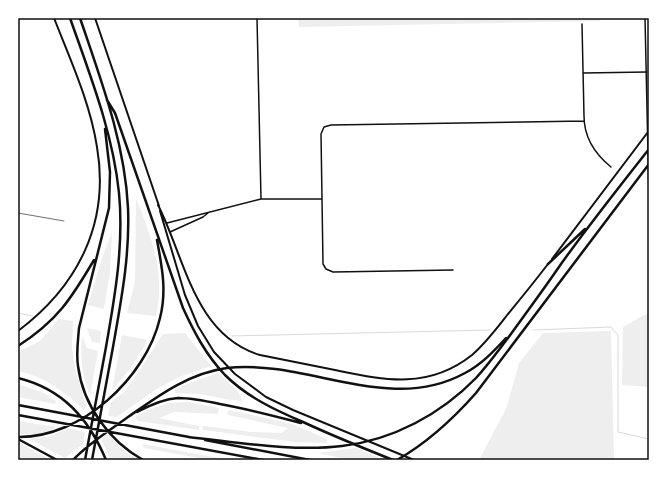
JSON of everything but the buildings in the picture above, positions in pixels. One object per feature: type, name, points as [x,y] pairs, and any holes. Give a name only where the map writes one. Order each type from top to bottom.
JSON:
[{"type":"highway","points":[[70,18],[104,119],[116,169],[121,225],[120,253],[114,301],[85,460]]},
{"type":"highway","points":[[80,18],[107,100],[123,165],[128,223],[127,264],[123,294],[92,460]]},
{"type":"highway","points":[[107,100],[115,112],[183,308],[196,335],[208,354],[225,375],[263,404],[311,426],[393,460]]},
{"type":"highway","points":[[104,119],[110,172],[109,208],[79,328],[77,360],[90,405],[98,419],[120,444],[143,460]]},
{"type":"highway","points":[[188,437],[288,447],[325,448],[374,439],[404,428],[435,412],[462,391],[481,373],[515,329],[590,225],[649,149]]},
{"type":"highway","points":[[397,460],[442,428],[476,394],[649,164]]},
{"type":"highway","points":[[548,264],[590,225]]},
{"type":"highway","points":[[18,438],[33,437],[58,431],[89,414],[117,391],[134,372],[143,359],[150,347],[161,317],[164,295],[164,277],[156,232]]},
{"type":"highway","points":[[18,346],[39,331],[56,316],[75,292],[97,256]]},
{"type":"highway","points":[[73,460],[92,443],[137,411],[175,386],[200,375],[225,368],[246,367],[281,369],[375,388],[413,390],[442,383],[466,373],[486,358],[515,329]]},
{"type":"highway","points":[[18,378],[39,385],[60,397],[79,413],[96,438],[106,460]]},
{"type":"highway","points":[[137,411],[166,400],[198,400],[240,408],[311,426]]},
{"type":"highway","points":[[18,405],[310,460]]},
{"type":"highway","points":[[18,415],[263,460]]},
{"type":"highway","points":[[18,438],[57,460]]},
{"type":"main road","points":[[18,331],[32,320],[58,294],[81,261],[91,236],[99,189],[97,147],[90,117],[76,73],[54,18]]},
{"type":"main road","points":[[95,18],[158,205],[185,295],[204,336],[214,352],[235,374],[266,397],[293,410],[414,460]]},
{"type":"main road","points":[[158,205],[167,223],[199,303],[218,328],[248,351],[260,355],[370,377],[398,380],[413,379],[433,375],[457,364],[470,356],[488,339],[548,264],[648,132]]},
{"type":"street","points":[[257,18],[260,199]]},
{"type":"street","points":[[645,18],[649,200]]},
{"type":"street","points":[[582,24],[584,122],[591,146],[611,167]]},
{"type":"street","points":[[583,73],[646,72]]},
{"type":"street","points":[[453,270],[333,272],[326,270],[323,264],[322,198],[322,134],[324,127],[331,125],[584,122]]},
{"type":"street","points":[[167,223],[260,199],[322,198]]},
{"type":"street","points":[[170,232],[203,217],[208,213]]},
{"type":"street","points":[[189,217],[190,223]]},
{"type":"shaded area","points":[[298,18],[599,18],[600,21],[299,27]]},
{"type":"shaded area","points":[[136,198],[156,257],[159,297],[156,316],[127,313],[135,282]]},
{"type":"shaded area","points":[[112,232],[110,272],[104,309],[88,305],[102,258]]},
{"type":"shaded area","points":[[648,313],[648,387],[622,385],[623,327]]},
{"type":"shaded area","points":[[59,319],[73,321],[72,348],[76,373],[86,405],[84,410],[54,386],[37,377],[18,371],[18,352],[40,341]]},
{"type":"shaded area","points":[[87,328],[101,331],[100,343],[92,342]]},
{"type":"shaded area","points":[[611,331],[614,460],[479,460],[506,409],[519,363],[543,333]]},
{"type":"shaded area","points":[[185,333],[211,366],[179,377],[155,390],[117,417],[108,416],[111,402],[124,392],[163,334]]},
{"type":"shaded area","points":[[122,335],[148,340],[130,369],[112,390]]},
{"type":"shaded area","points":[[82,336],[87,348],[98,351],[90,396],[82,366]]},
{"type":"shaded area","points":[[219,373],[238,392],[243,401],[200,394],[175,393],[175,389]]},
{"type":"shaded area","points":[[18,384],[44,393],[56,401],[55,404],[18,397]]},
{"type":"shaded area","points":[[189,402],[219,408],[218,414],[174,412],[159,418],[199,426],[199,430],[138,421],[135,417],[148,410],[169,403]]},
{"type":"shaded area","points":[[229,410],[292,424],[327,439],[327,443],[295,442],[203,430],[202,426],[251,432],[281,433],[288,428],[228,415],[227,412]]},
{"type":"shaded area","points":[[18,421],[56,427],[43,433],[26,435],[18,433]]},
{"type":"shaded area","points":[[68,428],[85,432],[83,444],[65,458],[29,439],[51,436]]},
{"type":"shaded area","points":[[106,435],[109,435],[127,453],[139,460],[111,460],[101,439]]},
{"type":"shaded area","points":[[18,442],[51,460],[19,460]]},
{"type":"shaded area","points":[[142,444],[230,460],[210,460],[144,448]]},
{"type":"shaded area","points":[[356,448],[384,460],[350,460],[318,453]]},
{"type":"waterway","points":[[18,313],[32,316]]},
{"type":"waterway","points":[[533,330],[611,327],[618,335],[618,432],[649,439]]},
{"type":"waterway","points":[[232,336],[490,330]]},
{"type":"railway","points":[[18,213],[64,221]]}]
